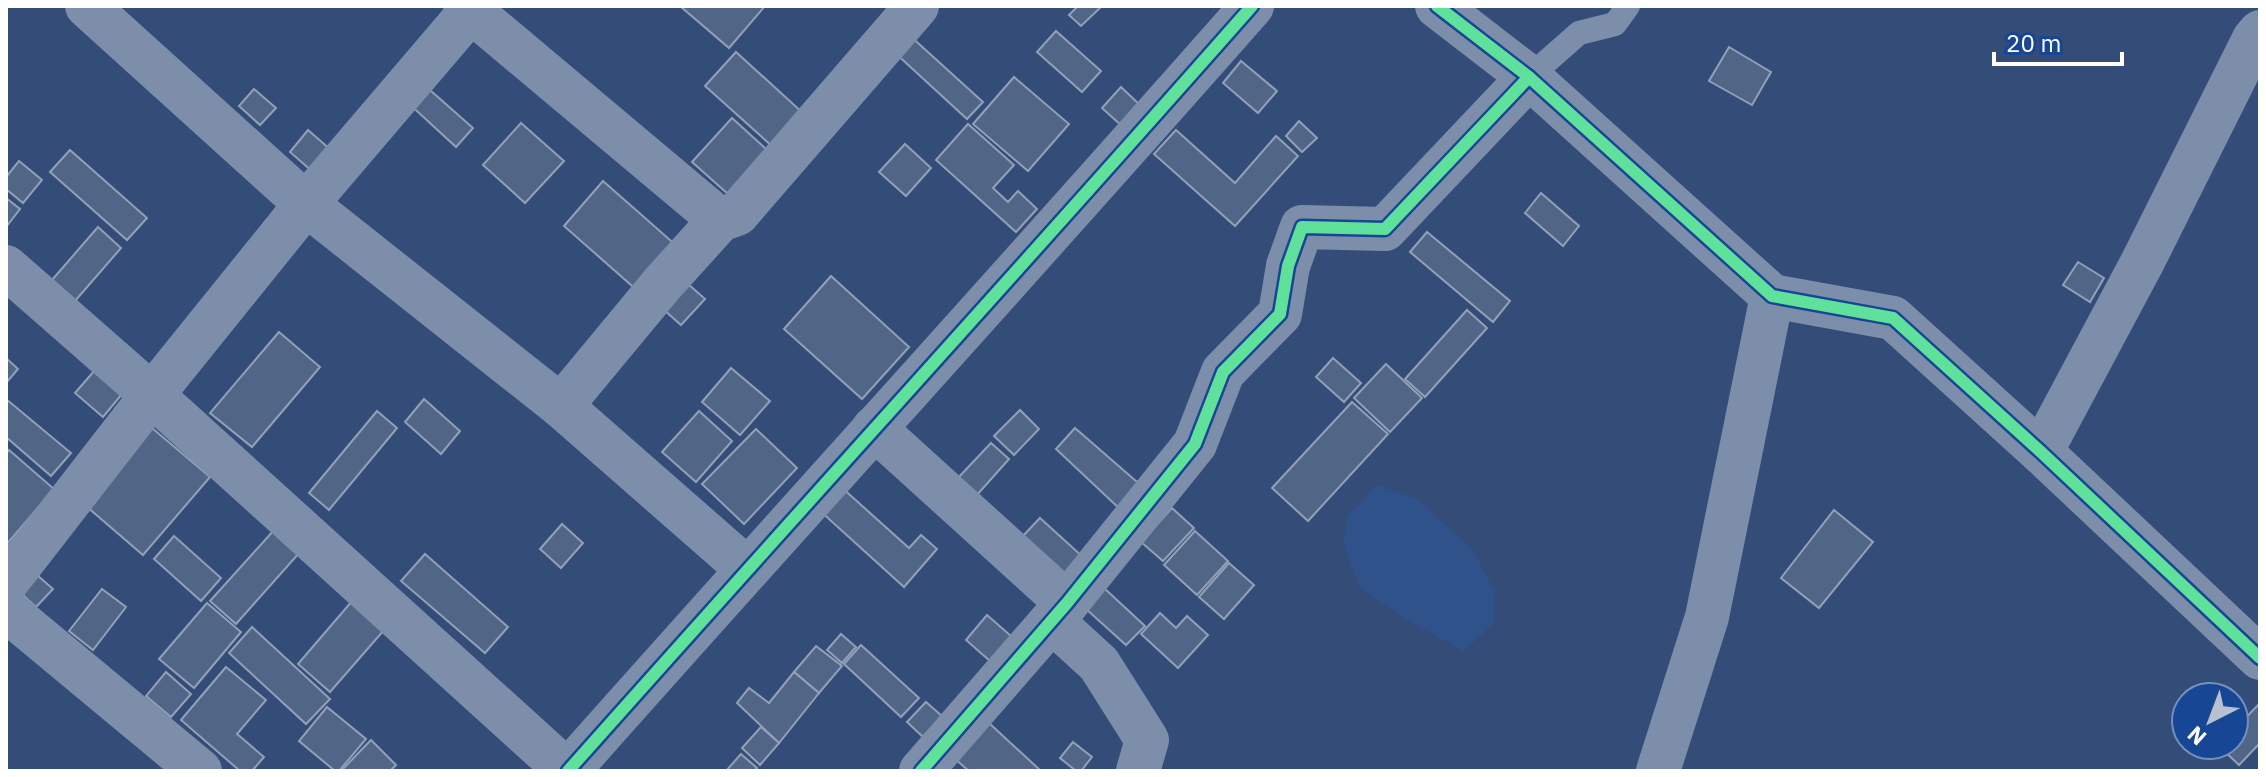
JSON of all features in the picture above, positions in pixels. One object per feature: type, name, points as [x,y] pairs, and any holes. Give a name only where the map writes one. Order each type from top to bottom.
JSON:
[{"type":"street","points":[[87,6],[306,204],[561,406],[747,569]]},
{"type":"street","points":[[561,406],[663,283],[720,220],[737,214],[917,6]]},
{"type":"street","points":[[6,267],[568,771],[1252,6]]},
{"type":"street","points":[[1437,6],[1529,77],[1772,296],[1893,318],[2260,658]]},
{"type":"street","points":[[6,583],[306,204],[470,8],[720,220]]},
{"type":"street","points":[[2041,452],[2260,32]]},
{"type":"street","points":[[921,771],[1060,612],[1195,444],[1223,372],[1280,314],[1288,266],[1302,227],[1385,229],[1529,77]]},
{"type":"street","points":[[1658,771],[1707,617],[1772,296]]},
{"type":"street","points":[[874,428],[1060,612],[1099,664],[1147,740],[1138,771]]},
{"type":"street","points":[[6,610],[200,771]]},
{"type":"lane","points":[[1529,77],[1579,33],[1615,24],[1628,6]]},
{"type":"water","points":[[1377,485],[1418,500],[1472,549],[1495,592],[1494,623],[1464,651],[1411,622],[1360,588],[1343,542],[1348,516]]},
{"type":"building","points":[[680,6],[765,6],[729,48]]},
{"type":"building","points":[[1078,6],[1100,8],[1081,26],[1069,15]]},
{"type":"building","points":[[1056,31],[1101,71],[1082,92],[1037,52]]},
{"type":"building","points":[[908,34],[983,102],[967,119],[893,51]]},
{"type":"building","points":[[1729,47],[1771,72],[1752,105],[1709,81]]},
{"type":"building","points":[[736,52],[804,114],[773,147],[705,86]]},
{"type":"building","points":[[1241,61],[1277,91],[1258,113],[1223,83]]},
{"type":"building","points":[[1014,77],[1069,124],[1028,171],[973,124]]},
{"type":"building","points":[[422,83],[473,128],[456,147],[406,101]]},
{"type":"building","points":[[1121,87],[1141,106],[1122,126],[1102,108]]},
{"type":"building","points":[[254,89],[276,108],[260,125],[239,106]]},
{"type":"building","points":[[732,118],[776,158],[737,202],[692,162]]},
{"type":"building","points":[[1299,121],[1317,138],[1302,152],[1286,136]]},
{"type":"building","points":[[521,123],[564,161],[525,203],[483,165]]},
{"type":"building","points":[[968,124],[1014,165],[993,188],[1008,202],[1018,191],[1037,209],[1016,232],[936,160]]},
{"type":"building","points":[[308,130],[331,150],[313,172],[290,152]]},
{"type":"building","points":[[1176,130],[1235,183],[1276,136],[1298,156],[1235,226],[1154,154]]},
{"type":"building","points":[[905,144],[931,168],[906,196],[879,172]]},
{"type":"building","points":[[70,150],[147,218],[127,240],[50,172]]},
{"type":"building","points":[[19,161],[42,180],[23,203],[6,189],[6,177]]},
{"type":"building","points":[[603,181],[678,247],[639,292],[564,226]]},
{"type":"building","points":[[1541,193],[1579,226],[1563,246],[1525,213]]},
{"type":"building","points":[[6,198],[20,209],[6,227]]},
{"type":"building","points":[[98,227],[121,248],[75,301],[52,280]]},
{"type":"building","points":[[1427,232],[1510,301],[1493,322],[1410,252]]},
{"type":"building","points":[[2078,262],[2104,278],[2090,302],[2063,285]]},
{"type":"building","points":[[679,276],[705,299],[681,325],[655,302]]},
{"type":"building","points":[[831,276],[909,347],[862,399],[784,329]]},
{"type":"building","points":[[1467,310],[1487,328],[1425,397],[1405,379]]},
{"type":"building","points":[[279,332],[320,367],[252,447],[210,413]]},
{"type":"building","points":[[6,358],[18,369],[6,383]]},
{"type":"building","points":[[1333,358],[1361,383],[1344,402],[1316,377]]},
{"type":"building","points":[[1386,364],[1422,398],[1390,432],[1354,398]]},
{"type":"building","points":[[731,368],[770,401],[740,435],[702,402]]},
{"type":"building","points":[[95,370],[122,394],[103,417],[75,393]]},
{"type":"building","points":[[6,399],[71,453],[51,476],[6,437]]},
{"type":"building","points":[[424,399],[460,431],[441,454],[405,422]]},
{"type":"building","points":[[1352,402],[1388,434],[1308,521],[1272,488]]},
{"type":"building","points":[[1020,410],[1039,429],[1014,455],[994,436]]},
{"type":"building","points":[[377,411],[397,428],[329,510],[309,493]]},
{"type":"building","points":[[699,411],[732,441],[696,482],[662,452]]},
{"type":"building","points":[[152,428],[210,477],[143,555],[86,506]]},
{"type":"building","points":[[1075,428],[1144,488],[1122,511],[1056,449]]},
{"type":"building","points":[[756,429],[797,468],[744,524],[702,484]]},
{"type":"building","points":[[991,443],[1009,459],[976,496],[957,479]]},
{"type":"building","points":[[9,450],[54,489],[6,545],[6,454]]},
{"type":"building","points":[[840,486],[909,548],[921,535],[937,549],[904,587],[819,510]]},
{"type":"building","points":[[1172,508],[1194,528],[1163,561],[1141,542]]},
{"type":"building","points":[[1834,510],[1873,542],[1819,608],[1781,578]]},
{"type":"building","points":[[1040,518],[1083,557],[1066,577],[1021,538]]},
{"type":"building","points":[[562,524],[583,543],[561,568],[540,549]]},
{"type":"building","points":[[275,529],[300,552],[236,624],[210,601]]},
{"type":"building","points":[[1195,531],[1228,561],[1197,595],[1164,565]]},
{"type":"building","points":[[174,536],[221,578],[201,601],[154,559]]},
{"type":"building","points":[[425,554],[508,627],[485,653],[401,581]]},
{"type":"building","points":[[1229,563],[1254,585],[1224,619],[1199,597]]},
{"type":"building","points":[[29,568],[53,589],[36,607],[13,586]]},
{"type":"building","points":[[1104,588],[1145,626],[1126,645],[1086,609]]},
{"type":"building","points":[[102,589],[126,607],[93,650],[69,631]]},
{"type":"building","points":[[359,593],[391,622],[330,692],[298,664]]},
{"type":"building","points":[[207,603],[241,632],[194,688],[159,659]]},
{"type":"building","points":[[1160,613],[1176,628],[1187,616],[1208,635],[1178,668],[1141,634]]},
{"type":"building","points":[[987,615],[1011,636],[990,661],[966,640]]},
{"type":"building","points":[[252,627],[330,699],[306,724],[229,653]]},
{"type":"building","points":[[841,634],[856,647],[842,663],[827,650]]},
{"type":"building","points":[[861,645],[919,698],[901,717],[844,664]]},
{"type":"building","points":[[816,646],[842,666],[819,693],[794,672]]},
{"type":"building","points":[[226,667],[266,700],[237,734],[264,757],[252,771],[240,771],[181,720]]},
{"type":"building","points":[[166,672],[191,694],[171,717],[146,696]]},
{"type":"building","points":[[794,672],[819,693],[779,743],[737,703],[749,688],[769,703]]},
{"type":"building","points":[[926,702],[942,716],[923,737],[907,722]]},
{"type":"building","points":[[2260,703],[2260,743],[2250,753],[2250,713]]},
{"type":"building","points":[[327,707],[366,739],[339,771],[299,741]]},
{"type":"building","points":[[989,723],[1041,771],[969,771],[955,759]]},
{"type":"building","points":[[761,727],[779,743],[760,765],[742,748]]},
{"type":"building","points":[[371,740],[396,765],[390,771],[341,771]]},
{"type":"building","points":[[1073,742],[1092,757],[1081,771],[1076,771],[1060,758]]},
{"type":"building","points":[[741,754],[757,768],[754,771],[726,771]]},
{"type":"cycle path","points":[[568,771],[1252,6]]},
{"type":"cycle path","points":[[1437,6],[1529,77],[1772,296],[1893,318],[2260,658]]},
{"type":"cycle path","points":[[921,771],[1067,603],[1195,444],[1223,372],[1280,314],[1288,266],[1302,227],[1385,229],[1529,77]]}]
